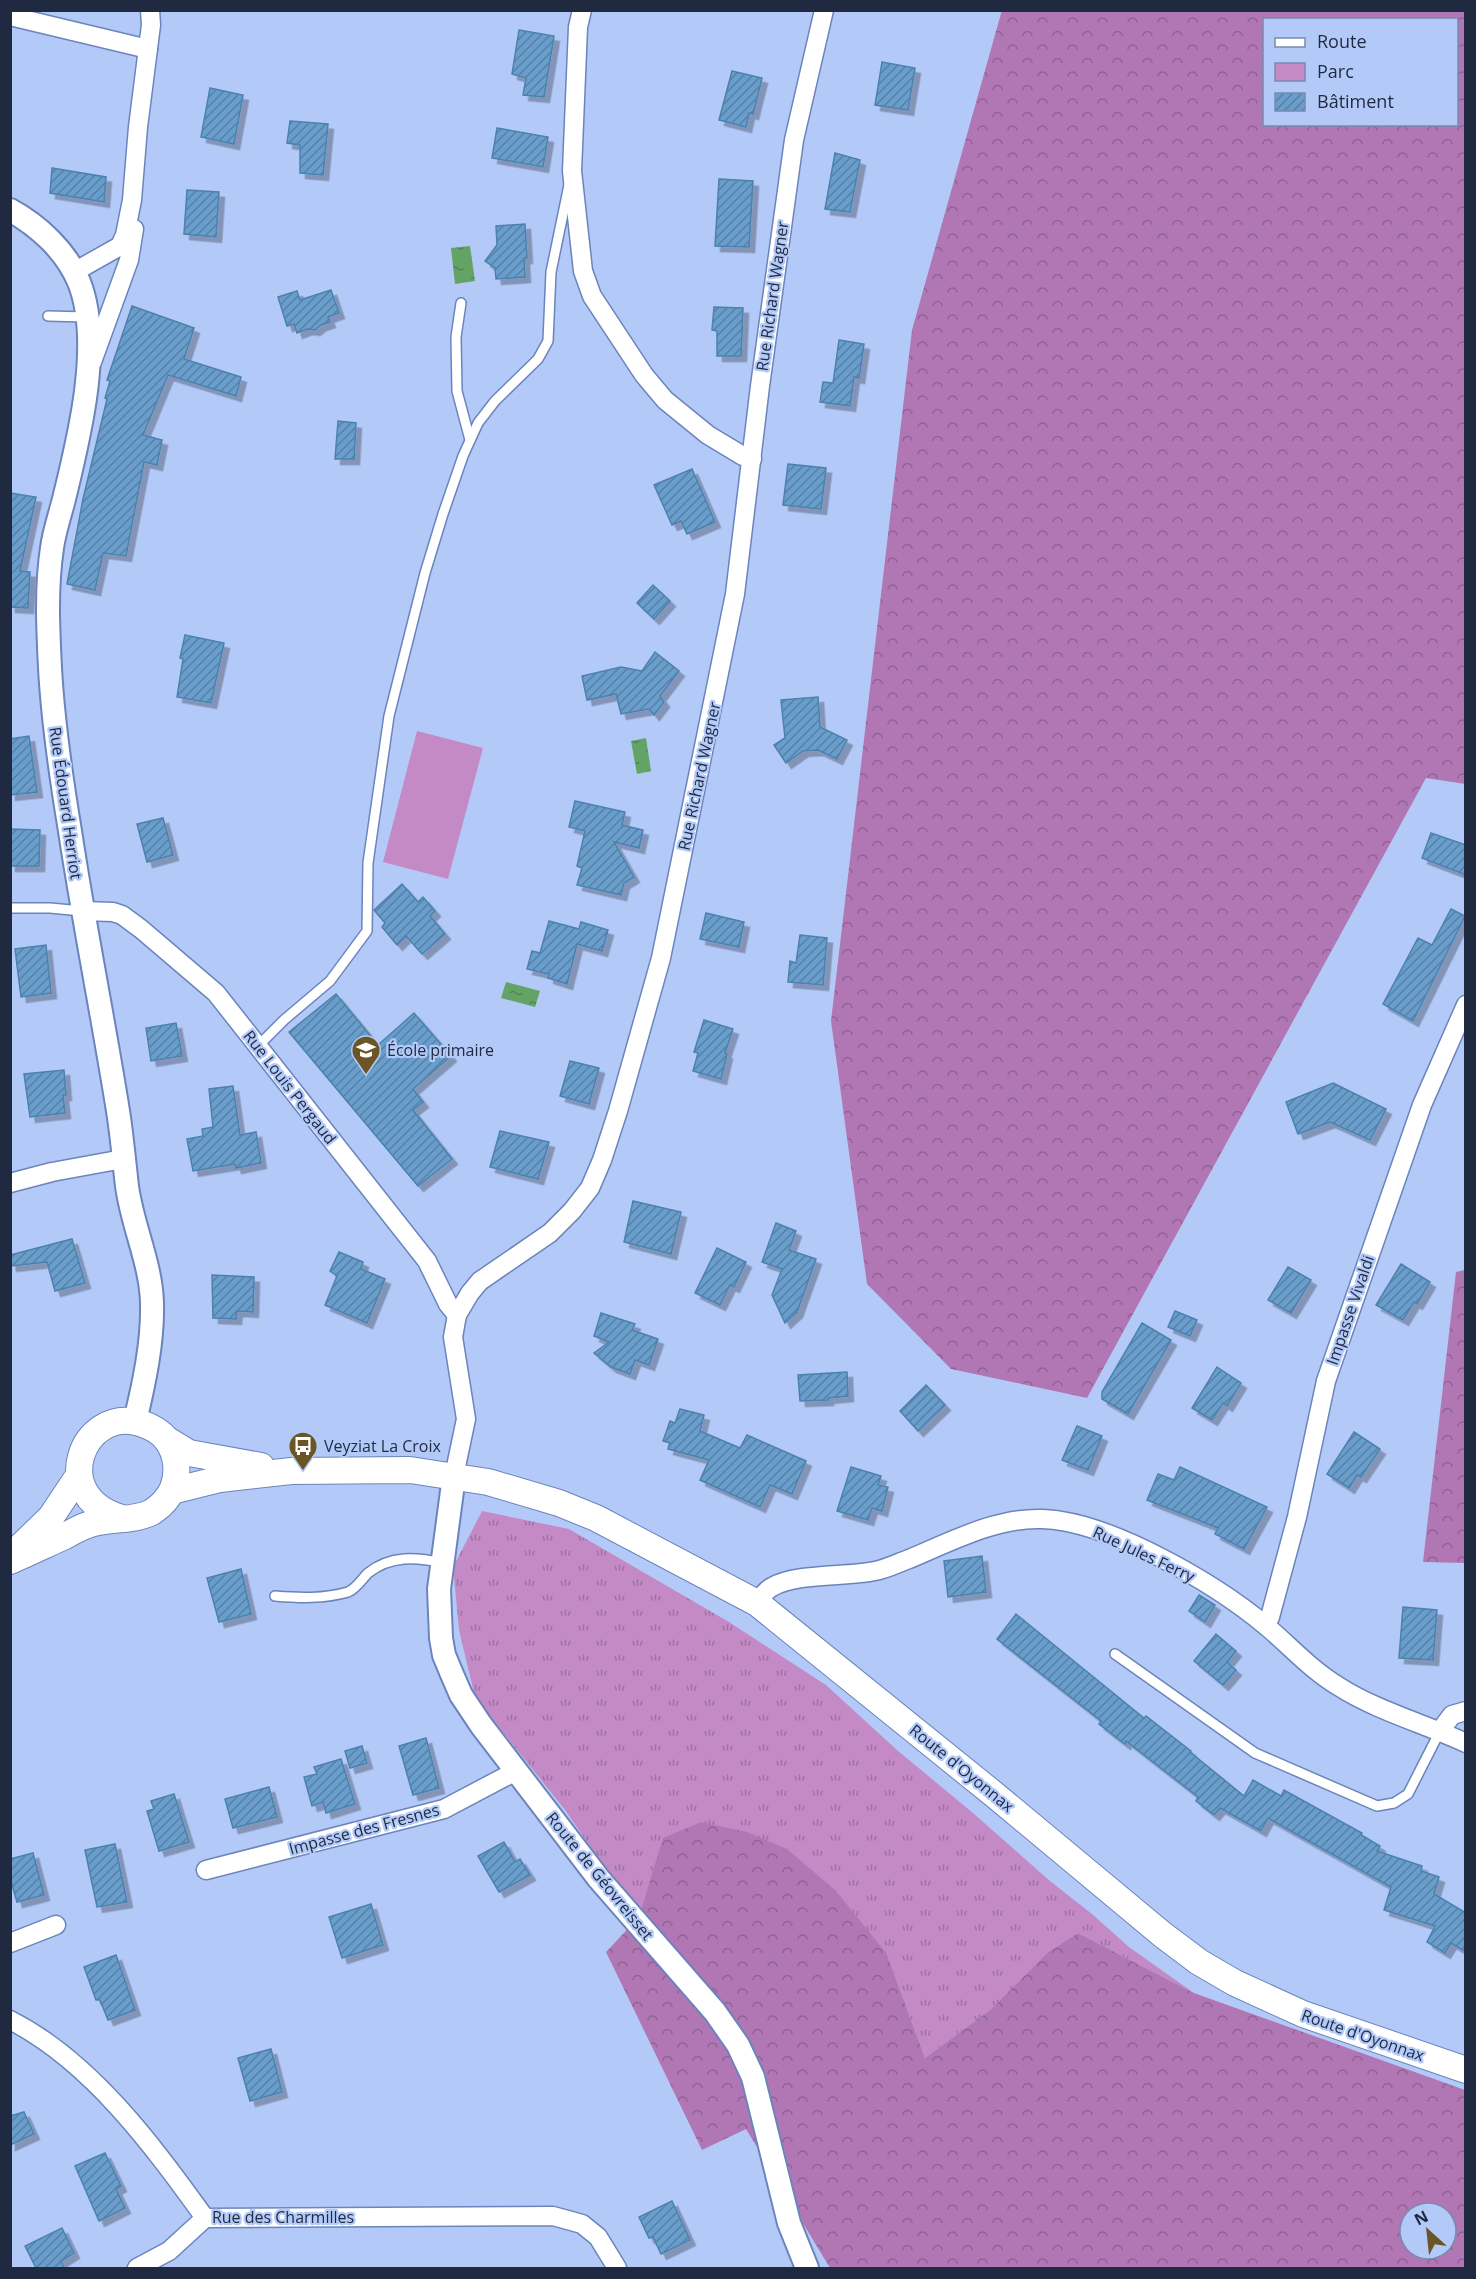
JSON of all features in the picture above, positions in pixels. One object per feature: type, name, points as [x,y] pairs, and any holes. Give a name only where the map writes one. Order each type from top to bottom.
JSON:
[{"type":"main road","points":[[122,1518],[106,1514],[93,1504],[84,1491],[79,1475],[82,1454],[94,1434],[120,1421],[135,1421],[147,1425],[189,1454],[291,1471]]},
{"type":"main road","points":[[10,1561],[91,1523],[137,1517],[151,1512],[163,1503],[172,1491],[176,1478],[173,1451],[166,1439]]},
{"type":"main road","name":"Route d'Oyonnax","points":[[291,1471],[411,1470],[454,1476],[523,1491],[596,1518],[757,1603],[1199,1962],[1235,1983],[1303,2014],[1466,2070]]},
{"type":"main road","points":[[172,1491],[220,1479],[291,1471]]},
{"type":"main road","points":[[10,1556],[51,1517],[79,1475]]},
{"type":"street","points":[[74,272],[120,246],[125,235],[132,200],[150,10]]},
{"type":"street","points":[[582,10],[578,27],[572,171],[583,271],[592,296],[644,375],[665,400],[708,435],[752,459]]},
{"type":"street","name":"Rue Richard Wagner","points":[[454,1476],[466,1419],[453,1337],[457,1315],[480,1281],[550,1233],[572,1211],[590,1188],[602,1160],[660,958],[735,594],[794,140],[824,10]]},
{"type":"street","points":[[10,16],[148,49]]},
{"type":"street","points":[[87,376],[129,260],[134,235],[132,200]]},
{"type":"street","name":"Rue Édouard Herriot","points":[[10,210],[36,226],[48,237],[74,272],[83,297],[86,317],[89,356],[87,376],[75,452],[52,546],[48,587],[52,705],[82,911],[114,1090],[129,1201],[141,1239],[152,1302],[143,1389],[135,1421]]},
{"type":"street","name":"Rue Louis Pergaud","points":[[82,911],[113,912],[136,925],[216,993],[427,1261],[448,1304],[457,1315]]},
{"type":"street","name":"Impasse Vivaldi","points":[[1265,1625],[1270,1617],[1293,1534],[1326,1381],[1422,1105],[1466,1005]]},
{"type":"street","points":[[10,1183],[52,1172],[123,1159]]},
{"type":"street","name":"Route de Géovreisset","points":[[454,1476],[439,1589],[439,1623],[444,1655],[470,1709],[516,1771],[599,1879],[715,2012],[738,2045],[753,2077],[789,2223],[807,2268]]},
{"type":"street","name":"Rue Jules Ferry","points":[[757,1603],[770,1588],[777,1584],[801,1579],[876,1571],[973,1533],[1010,1522],[1042,1519],[1080,1525],[1167,1562],[1223,1594],[1265,1625],[1296,1654],[1335,1685],[1360,1700],[1466,1743]]},
{"type":"street","points":[[1440,1731],[1452,1715],[1466,1711]]},
{"type":"street","name":"Impasse des Fresnes","points":[[206,1870],[444,1809],[516,1771]]},
{"type":"street","points":[[10,1943],[56,1925]]},
{"type":"street","name":"Rue des Charmilles","points":[[10,2020],[32,2032],[93,2081],[155,2151],[205,2218],[553,2216],[582,2224],[598,2237],[617,2268]]},
{"type":"street","points":[[137,2268],[169,2251],[205,2218]]},
{"type":"lane","points":[[258,1046],[284,1020],[330,981],[367,931],[368,863],[389,716],[425,573],[443,514],[478,423],[495,401],[538,359],[548,340],[551,272],[572,171]]},
{"type":"lane","points":[[461,303],[456,337],[456,382],[470,440]]},
{"type":"lane","points":[[48,316],[86,317]]},
{"type":"lane","points":[[10,908],[82,911]]},
{"type":"lane","points":[[275,1596],[305,1599],[350,1591],[382,1563],[396,1560],[424,1559],[443,1563]]},
{"type":"lane","points":[[1115,1654],[1255,1753],[1377,1806],[1395,1803],[1408,1794],[1440,1731]]},
{"type":"green space","points":[[1002,10],[1465,11],[1465,784],[1426,778],[1087,1398],[951,1369],[867,1284],[831,1021],[912,330]]},
{"type":"green space","points":[[417,731],[483,748],[448,879],[383,862]]},
{"type":"green space","points":[[1465,1270],[1465,1563],[1423,1562],[1456,1272]]},
{"type":"green space","points":[[482,1511],[569,1529],[729,1622],[826,1685],[897,1750],[1050,1881],[1129,1947],[1194,1993],[1078,1933],[1048,1952],[990,2010],[925,2058],[887,1954],[639,1917],[565,1810],[475,1697],[459,1630],[453,1567]]},
{"type":"green space","points":[[701,1822],[747,1832],[787,1849],[836,1891],[887,1954],[925,2058],[990,2010],[1048,1952],[1078,1933],[1194,1993],[1465,2090],[1465,2268],[830,2268],[746,2129],[702,2150],[606,1952],[639,1917],[663,1838]]},
{"type":"water","points":[[470,246],[475,281],[455,284],[451,248]]},
{"type":"water","points":[[646,738],[651,771],[637,774],[631,741]]},
{"type":"water","points":[[506,982],[540,991],[535,1007],[501,998]]},
{"type":"building","points":[[519,30],[554,36],[544,97],[523,95],[526,78],[512,74]]},
{"type":"building","points":[[882,62],[915,68],[908,110],[875,105]]},
{"type":"building","points":[[732,71],[762,78],[753,114],[749,113],[746,127],[719,120]]},
{"type":"building","points":[[210,88],[243,95],[234,144],[201,137]]},
{"type":"building","points":[[290,121],[328,124],[323,175],[300,173],[300,145],[287,143]]},
{"type":"building","points":[[497,128],[548,137],[543,167],[492,158]]},
{"type":"building","points":[[835,153],[860,160],[850,212],[825,209]]},
{"type":"building","points":[[52,168],[106,177],[104,202],[50,193]]},
{"type":"building","points":[[719,179],[753,181],[749,247],[715,246]]},
{"type":"building","points":[[187,190],[219,192],[216,237],[184,234]]},
{"type":"building","points":[[525,224],[527,258],[524,258],[525,277],[496,279],[495,268],[485,261],[497,245],[496,226]]},
{"type":"building","points":[[331,290],[339,313],[328,317],[330,322],[315,330],[307,329],[297,333],[294,324],[287,326],[278,297],[297,291],[300,300]]},
{"type":"building","points":[[132,306],[194,328],[184,359],[241,377],[236,396],[168,375],[143,435],[162,440],[157,465],[144,462],[126,556],[103,553],[95,590],[67,584],[83,499],[107,399],[105,398],[110,381],[107,380]]},
{"type":"building","points":[[714,307],[743,308],[741,356],[717,356],[717,331],[712,330]]},
{"type":"building","points":[[839,340],[864,344],[859,378],[854,377],[850,406],[820,402],[823,382],[833,383]]},
{"type":"building","points":[[338,421],[356,423],[354,459],[335,459]]},
{"type":"building","points":[[788,464],[826,468],[821,509],[783,505]]},
{"type":"building","points":[[692,469],[715,522],[687,534],[681,521],[672,525],[654,485]]},
{"type":"building","points":[[10,493],[36,497],[20,571],[30,572],[28,608],[10,607]]},
{"type":"building","points":[[653,585],[670,601],[654,619],[637,603]]},
{"type":"building","points":[[185,635],[224,643],[211,703],[177,697],[183,659],[180,658]]},
{"type":"building","points":[[655,652],[679,671],[660,696],[664,702],[654,715],[649,709],[621,714],[616,694],[587,700],[582,676],[621,667],[642,671]]},
{"type":"building","points":[[818,697],[820,727],[847,740],[837,759],[818,750],[803,751],[786,763],[774,745],[785,738],[781,700]]},
{"type":"building","points":[[29,736],[37,792],[10,795],[10,739]]},
{"type":"building","points":[[575,801],[625,812],[622,825],[643,830],[639,848],[614,842],[634,877],[624,883],[621,895],[577,885],[582,868],[577,866],[585,831],[569,827]]},
{"type":"building","points":[[163,818],[173,855],[147,862],[137,824]]},
{"type":"building","points":[[10,829],[40,830],[39,866],[10,866]]},
{"type":"building","points":[[1431,833],[1466,845],[1466,875],[1422,858]]},
{"type":"building","points":[[402,884],[418,902],[423,897],[435,911],[430,916],[445,934],[422,954],[406,936],[397,945],[382,927],[385,923],[374,910]]},
{"type":"building","points":[[1451,909],[1465,916],[1413,1021],[1383,1004],[1418,938],[1432,945]]},
{"type":"building","points":[[706,913],[744,922],[739,947],[700,939]]},
{"type":"building","points":[[549,921],[579,929],[581,922],[608,930],[602,951],[577,944],[567,984],[548,978],[549,974],[527,969],[532,951],[540,953]]},
{"type":"building","points":[[800,935],[827,938],[823,985],[788,982],[790,961],[796,963]]},
{"type":"building","points":[[46,945],[51,993],[21,997],[15,949]]},
{"type":"building","points":[[336,994],[378,1045],[414,1013],[451,1056],[413,1089],[423,1102],[413,1110],[452,1159],[418,1186],[289,1032]]},
{"type":"building","points":[[704,1020],[733,1029],[725,1053],[727,1054],[721,1079],[693,1071],[698,1053],[694,1052]]},
{"type":"building","points":[[176,1023],[182,1056],[151,1061],[146,1028]]},
{"type":"building","points":[[570,1061],[599,1068],[589,1104],[560,1096]]},
{"type":"building","points":[[64,1070],[65,1113],[30,1117],[24,1074]]},
{"type":"building","points":[[1333,1083],[1386,1109],[1370,1140],[1330,1122],[1298,1134],[1286,1102]]},
{"type":"building","points":[[233,1086],[240,1135],[256,1132],[261,1163],[236,1168],[235,1164],[193,1171],[187,1139],[203,1136],[202,1129],[213,1127],[209,1089]]},
{"type":"building","points":[[500,1131],[549,1142],[538,1179],[490,1167]]},
{"type":"building","points":[[633,1201],[681,1212],[671,1254],[624,1242]]},
{"type":"building","points":[[776,1223],[796,1231],[789,1250],[816,1259],[797,1312],[785,1323],[772,1295],[782,1269],[762,1262]]},
{"type":"building","points":[[72,1239],[85,1283],[55,1291],[47,1262],[11,1266],[10,1255]]},
{"type":"building","points":[[717,1248],[746,1262],[734,1287],[730,1285],[720,1305],[695,1293]]},
{"type":"building","points":[[339,1252],[363,1262],[361,1269],[385,1279],[367,1323],[325,1305],[337,1276],[330,1271]]},
{"type":"building","points":[[1401,1264],[1430,1282],[1417,1304],[1414,1302],[1403,1320],[1376,1305]]},
{"type":"building","points":[[1288,1267],[1311,1280],[1291,1313],[1268,1300]]},
{"type":"building","points":[[212,1275],[254,1277],[253,1312],[237,1311],[236,1319],[213,1318]]},
{"type":"building","points":[[1175,1311],[1197,1320],[1190,1336],[1168,1327]]},
{"type":"building","points":[[601,1313],[635,1324],[632,1330],[658,1339],[649,1365],[635,1360],[630,1374],[611,1367],[594,1353],[609,1342],[594,1336]]},
{"type":"building","points":[[1142,1323],[1171,1340],[1128,1414],[1102,1399],[1102,1392]]},
{"type":"building","points":[[1217,1367],[1241,1383],[1227,1406],[1223,1403],[1212,1420],[1192,1408]]},
{"type":"building","points":[[847,1372],[848,1396],[828,1398],[828,1400],[800,1401],[798,1375]]},
{"type":"building","points":[[926,1385],[945,1405],[918,1431],[900,1411]]},
{"type":"building","points":[[680,1409],[704,1415],[700,1431],[740,1448],[747,1435],[806,1461],[792,1494],[770,1485],[760,1507],[700,1480],[709,1460],[668,1449],[670,1443],[663,1441],[670,1421],[675,1423]]},
{"type":"building","points":[[1077,1426],[1102,1436],[1088,1470],[1062,1460]]},
{"type":"building","points":[[1354,1432],[1380,1449],[1361,1477],[1357,1475],[1349,1488],[1327,1474]]},
{"type":"building","points":[[851,1467],[881,1476],[878,1485],[888,1487],[882,1511],[872,1508],[868,1520],[837,1511]]},
{"type":"building","points":[[1180,1467],[1267,1507],[1244,1549],[1215,1534],[1218,1528],[1147,1500],[1158,1474],[1174,1480]]},
{"type":"building","points":[[982,1556],[986,1592],[948,1597],[944,1561]]},
{"type":"building","points":[[241,1569],[251,1614],[219,1622],[207,1578]]},
{"type":"building","points":[[1199,1595],[1215,1605],[1205,1622],[1189,1611]]},
{"type":"building","points":[[1403,1607],[1437,1610],[1433,1660],[1399,1658]]},
{"type":"building","points":[[1016,1614],[1144,1718],[1146,1716],[1191,1751],[1244,1796],[1253,1780],[1281,1796],[1284,1790],[1362,1833],[1361,1835],[1380,1846],[1377,1851],[1422,1866],[1421,1871],[1439,1877],[1434,1894],[1466,1913],[1466,1952],[1451,1943],[1445,1953],[1427,1942],[1435,1926],[1384,1910],[1391,1887],[1268,1818],[1261,1831],[1220,1808],[1214,1815],[1196,1801],[1198,1797],[1126,1741],[1125,1744],[1099,1724],[1101,1721],[997,1639]]},
{"type":"building","points":[[1216,1634],[1236,1651],[1227,1662],[1236,1670],[1223,1685],[1194,1661]]},
{"type":"building","points":[[426,1738],[439,1788],[413,1795],[399,1746]]},
{"type":"building","points":[[362,1746],[367,1763],[350,1768],[345,1751]]},
{"type":"building","points":[[341,1759],[355,1804],[326,1813],[323,1802],[312,1806],[304,1777],[317,1774],[314,1767]]},
{"type":"building","points":[[269,1787],[277,1817],[233,1828],[225,1799]]},
{"type":"building","points":[[174,1794],[189,1842],[159,1851],[147,1811],[154,1809],[151,1801]]},
{"type":"building","points":[[504,1842],[515,1862],[520,1859],[530,1875],[499,1892],[478,1856]]},
{"type":"building","points":[[115,1844],[127,1902],[97,1907],[85,1850]]},
{"type":"building","points":[[33,1853],[44,1895],[17,1902],[10,1878],[10,1859]]},
{"type":"building","points":[[371,1904],[383,1945],[342,1958],[329,1917]]},
{"type":"building","points":[[116,1955],[135,2010],[108,2020],[100,2000],[96,2000],[84,1967]]},
{"type":"building","points":[[271,2049],[282,2092],[250,2101],[238,2058]]},
{"type":"building","points":[[24,2112],[34,2134],[10,2145],[10,2116]]},
{"type":"building","points":[[105,2153],[121,2186],[116,2189],[125,2208],[99,2221],[75,2166]]},
{"type":"building","points":[[672,2201],[690,2240],[661,2254],[653,2237],[649,2238],[639,2217]]},
{"type":"building","points":[[62,2228],[74,2253],[61,2261],[64,2268],[36,2268],[25,2246]]},
{"type":"place","name":"École primaire","points":[[366,1076]]},
{"type":"place","name":"Veyziat La Croix","points":[[303,1472]]}]
